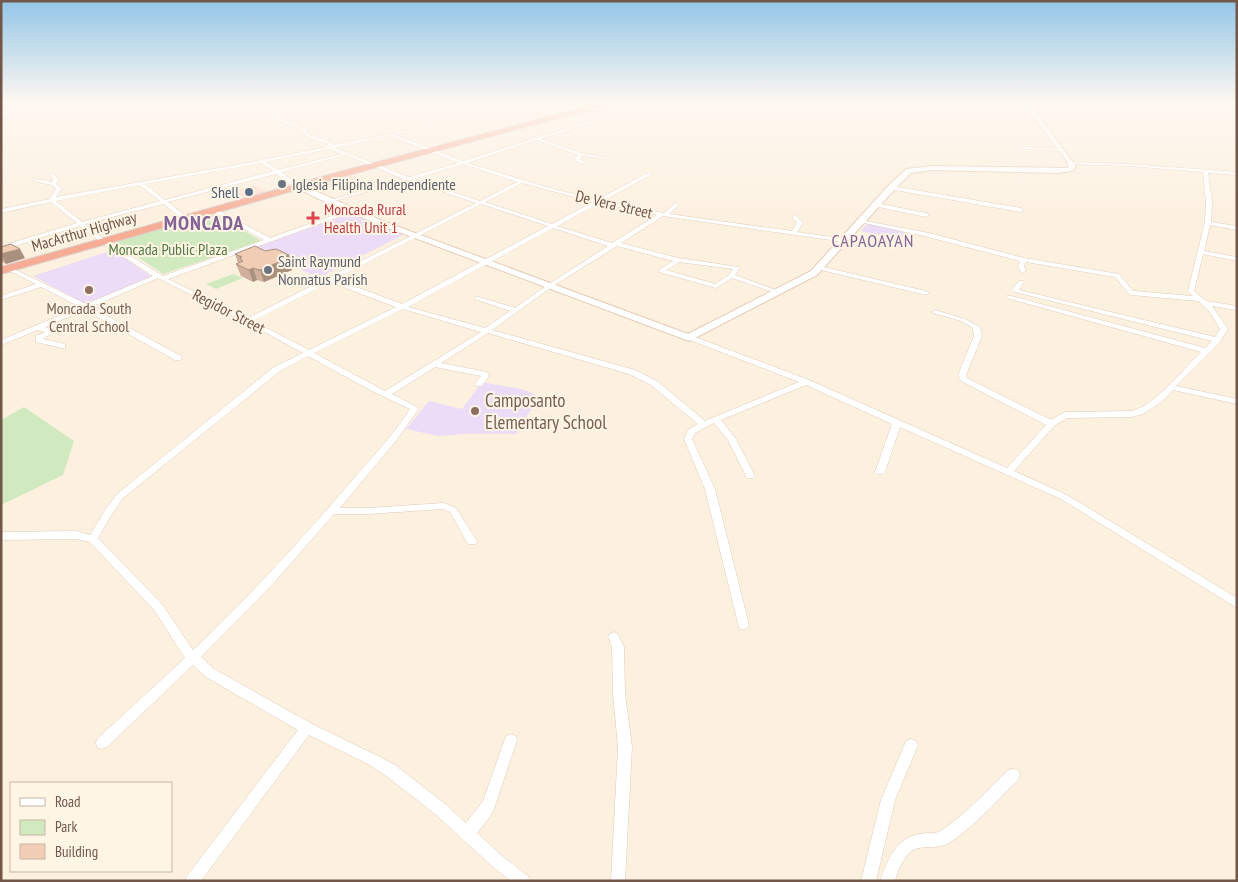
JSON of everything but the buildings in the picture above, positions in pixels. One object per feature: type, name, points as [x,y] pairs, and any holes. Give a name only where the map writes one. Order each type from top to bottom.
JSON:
[{"type":"highway","name":"MacArthur Highway","points":[[4,268],[454,144]]},
{"type":"street","points":[[1,211],[52,199],[346,144]]},
{"type":"street","name":"De Vera Street","points":[[411,144],[462,163],[600,202],[663,215],[845,240]]},
{"type":"street","points":[[329,202],[520,144]]},
{"type":"street","points":[[551,144],[580,154],[603,158]]},
{"type":"street","points":[[689,338],[802,281],[819,268],[891,188],[908,172],[932,168],[1064,171],[1072,169],[1071,163],[1058,144]]},
{"type":"street","points":[[330,147],[410,179],[552,226],[616,245],[678,260],[737,268],[731,276],[716,286],[661,271],[678,260]]},
{"type":"street","points":[[1025,148],[1062,150]]},
{"type":"street","points":[[1,248],[163,201],[345,154]]},
{"type":"street","points":[[580,154],[577,160],[584,163]]},
{"type":"street","points":[[262,161],[297,186],[350,211],[806,382],[1009,471],[1064,497],[1237,604]]},
{"type":"street","points":[[1071,163],[1128,165],[1237,174]]},
{"type":"street","points":[[1009,471],[1051,424],[1065,415],[1132,414],[1140,412],[1157,401],[1217,340],[1224,329],[1212,310],[1192,291],[1208,223],[1209,202],[1205,171]]},
{"type":"street","points":[[93,539],[108,512],[120,496],[267,376],[402,307],[649,174]]},
{"type":"street","points":[[52,184],[56,179],[53,175]]},
{"type":"street","points":[[36,181],[52,184],[59,188],[52,199]]},
{"type":"street","points":[[248,321],[522,181]]},
{"type":"street","points":[[140,183],[184,218]]},
{"type":"street","points":[[891,188],[1021,210]]},
{"type":"street","name":"Regidor Street","points":[[52,199],[103,241],[161,277],[415,408],[333,510]]},
{"type":"street","points":[[386,394],[485,332],[551,285],[676,205]]},
{"type":"street","points":[[876,205],[926,215]]},
{"type":"street","points":[[214,210],[269,240]]},
{"type":"street","points":[[1,343],[84,306],[350,211]]},
{"type":"street","points":[[794,217],[800,223],[794,233]]},
{"type":"street","points":[[862,221],[929,235],[1024,260],[1117,275],[1131,293],[1203,301],[1237,308]]},
{"type":"street","points":[[1208,223],[1237,228]]},
{"type":"street","points":[[30,239],[31,244],[37,248]]},
{"type":"street","points":[[1201,252],[1237,258]]},
{"type":"street","points":[[1022,271],[1021,266],[1024,260]]},
{"type":"street","points":[[4,268],[84,306],[178,358]]},
{"type":"street","points":[[819,268],[926,293]]},
{"type":"street","points":[[731,276],[778,292]]},
{"type":"street","points":[[329,279],[402,307],[640,375],[654,383],[704,424]]},
{"type":"street","points":[[1021,282],[1015,289],[1017,291],[1217,340]]},
{"type":"street","points":[[1,298],[40,285]]},
{"type":"street","points":[[1009,297],[1206,351]]},
{"type":"street","points":[[477,298],[515,310]]},
{"type":"street","points":[[934,312],[963,320],[976,327],[978,336],[962,375],[964,379],[1051,424]]},
{"type":"street","points":[[36,327],[51,331],[39,338],[39,340],[62,346]]},
{"type":"street","points":[[434,364],[484,374],[485,376],[479,384]]},
{"type":"street","points":[[742,625],[710,489],[688,439],[691,432],[704,424],[806,382]]},
{"type":"street","points":[[1171,387],[1237,402]]},
{"type":"street","points":[[716,420],[732,439],[750,476]]},
{"type":"street","points":[[880,472],[897,423]]},
{"type":"street","points":[[102,743],[195,658],[333,510],[368,511],[444,506],[453,510],[472,541]]},
{"type":"street","points":[[1,536],[76,535],[93,539],[158,607],[186,651],[210,672],[307,728],[390,770],[439,808],[523,881]]},
{"type":"street","points":[[614,637],[618,648],[619,694],[625,747],[618,881]]},
{"type":"street","points":[[192,881],[307,728]]},
{"type":"street","points":[[467,834],[489,804],[512,740]]},
{"type":"street","points":[[868,881],[888,800],[911,745]]},
{"type":"street","points":[[887,881],[896,859],[908,845],[919,840],[942,839],[957,828],[1013,775]]},
{"type":"shaded area","points":[[347,174],[359,179],[331,187],[325,184],[314,187],[309,185]]},
{"type":"shaded area","points":[[254,185],[267,192],[240,200],[226,193]]},
{"type":"shaded area","points":[[352,213],[405,234],[318,278],[256,247]]},
{"type":"shaded area","points":[[868,223],[906,231],[900,239],[861,231]]},
{"type":"shaded area","name":"Moncada South Central School","points":[[113,250],[152,277],[85,304],[33,276]]},
{"type":"shaded area","name":"Camposanto Elementary School","points":[[482,382],[525,390],[542,398],[528,414],[516,434],[438,436],[406,429],[429,401],[462,409]]},
{"type":"green space","name":"Moncada Public Plaza","points":[[213,212],[261,241],[163,274],[114,241]]},
{"type":"green space","points":[[233,274],[243,278],[216,289],[206,284]]},
{"type":"green space","points":[[24,407],[74,441],[63,475],[1,505],[1,420]]},
{"type":"place","name":"Iglesia Filipina Independiente","points":[[282,184]]},
{"type":"place","name":"Shell","points":[[249,192]]},
{"type":"place","name":"Moncada Rural Health Unit 1","points":[[313,218]]},
{"type":"place","name":"Saint Raymund Nonnatus Parish","points":[[268,270]]},
{"type":"place","name":"Moncada South Central School","points":[[89,290]]},
{"type":"place","name":"Camposanto Elementary School","points":[[475,411]]},
{"type":"district","name":"MONCADA","points":[[204,223]]},
{"type":"district","name":"CAPAOAYAN","points":[[873,241]]}]
